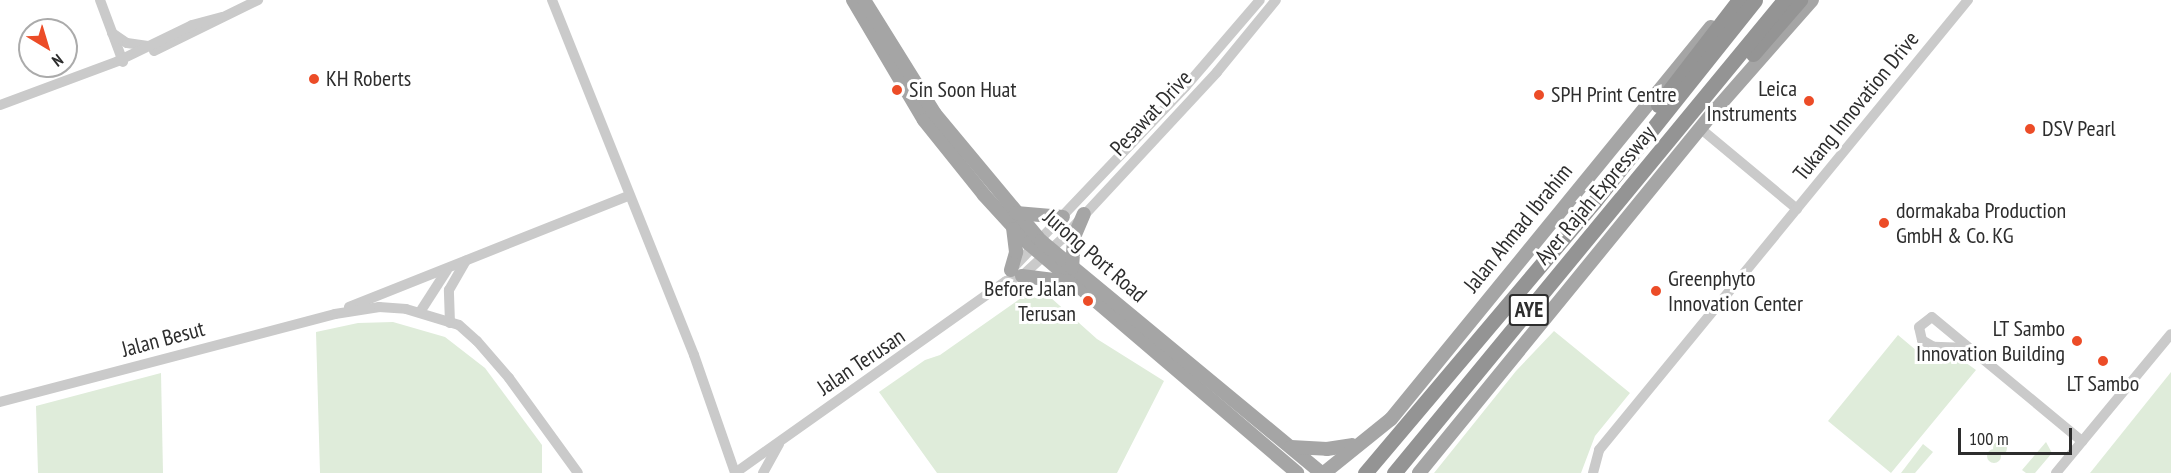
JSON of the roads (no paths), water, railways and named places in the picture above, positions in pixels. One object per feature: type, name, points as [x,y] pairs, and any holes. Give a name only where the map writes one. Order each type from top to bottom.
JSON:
[{"type":"highway","points":[[1636,146],[1638,133],[1738,0]]},
{"type":"highway","name":"Ayer Rajah Expressway","points":[[1366,472],[1755,0]]},
{"type":"highway","name":"Ayer Rajah Expressway","points":[[1394,473],[1784,0]]},
{"type":"highway","points":[[1664,147],[1800,0]]},
{"type":"main road","name":"Jurong Port Road","points":[[853,0],[924,120],[1013,228],[1042,249],[1297,473]]},
{"type":"main road","name":"Jurong Port Road","points":[[864,0],[935,114],[1016,213],[1042,249]]},
{"type":"main road","name":"Jalan Ahmad Ibrahim","points":[[1322,473],[1391,419],[1688,51],[1738,0]]},
{"type":"main road","points":[[1419,473],[1701,129],[1812,0]]},
{"type":"main road","points":[[1016,213],[1063,218]]},
{"type":"main road","points":[[1013,228],[1016,252],[1013,276],[1072,275],[1074,237],[1084,214]]},
{"type":"main road","name":"Jurong Port Road","points":[[1072,275],[1322,473]]},
{"type":"main road","points":[[1291,447],[1330,449],[1365,441]]},
{"type":"main road","points":[[1268,449],[1281,473]]},
{"type":"street","points":[[100,0],[120,60]]},
{"type":"street","points":[[0,105],[120,60],[258,0]]},
{"type":"street","points":[[552,0],[630,195],[735,473]]},
{"type":"street","name":"Pesawat Drive","points":[[1042,249],[1063,218],[1186,86],[1260,0]]},
{"type":"street","name":"Pesawat Drive","points":[[1042,249],[1084,214],[1216,72],[1276,0]]},
{"type":"street","name":"Tukang Innovation Drive","points":[[1593,473],[1599,450],[1968,0]]},
{"type":"street","points":[[120,60],[148,46],[194,29]]},
{"type":"street","points":[[112,33],[128,43],[148,46]]},
{"type":"street","name":"Tukang Innovation Drive","points":[[1701,129],[1797,209]]},
{"type":"street","name":"Jalan Besut","points":[[335,314],[630,195]]},
{"type":"street","name":"Jalan Terusan","points":[[735,473],[1013,276],[1042,249]]},
{"type":"street","points":[[425,314],[435,297],[455,278],[466,261]]},
{"type":"street","points":[[425,314],[448,268]]},
{"type":"street","points":[[450,323],[447,302],[455,278]]},
{"type":"street","name":"Jalan Besut","points":[[0,402],[335,314],[379,307],[425,314],[459,325],[494,357],[578,473]]},
{"type":"street","points":[[2056,473],[2171,334]]},
{"type":"street","points":[[1969,348],[2082,441]]},
{"type":"street","points":[[763,473],[780,441]]},
{"type":"place","name":"KH Roberts","points":[[314,79]]},
{"type":"place","name":"Sin Soon Huat","points":[[897,90]]},
{"type":"place","name":"SPH Print Centre","points":[[1539,95]]},
{"type":"place","name":"Leica Instruments","points":[[1809,101]]},
{"type":"place","name":"DSV Pearl","points":[[2030,129]]},
{"type":"place","name":"dormakaba Production GmbH & Co. KG","points":[[1884,223]]},
{"type":"place","name":"Greenphyto Innovation Center","points":[[1656,291]]},
{"type":"place","name":"Before Jalan Terusan","points":[[1088,301]]},
{"type":"place","name":"LT Sambo Innovation Building","points":[[2077,341]]},
{"type":"place","name":"LT Sambo","points":[[2103,361]]}]
